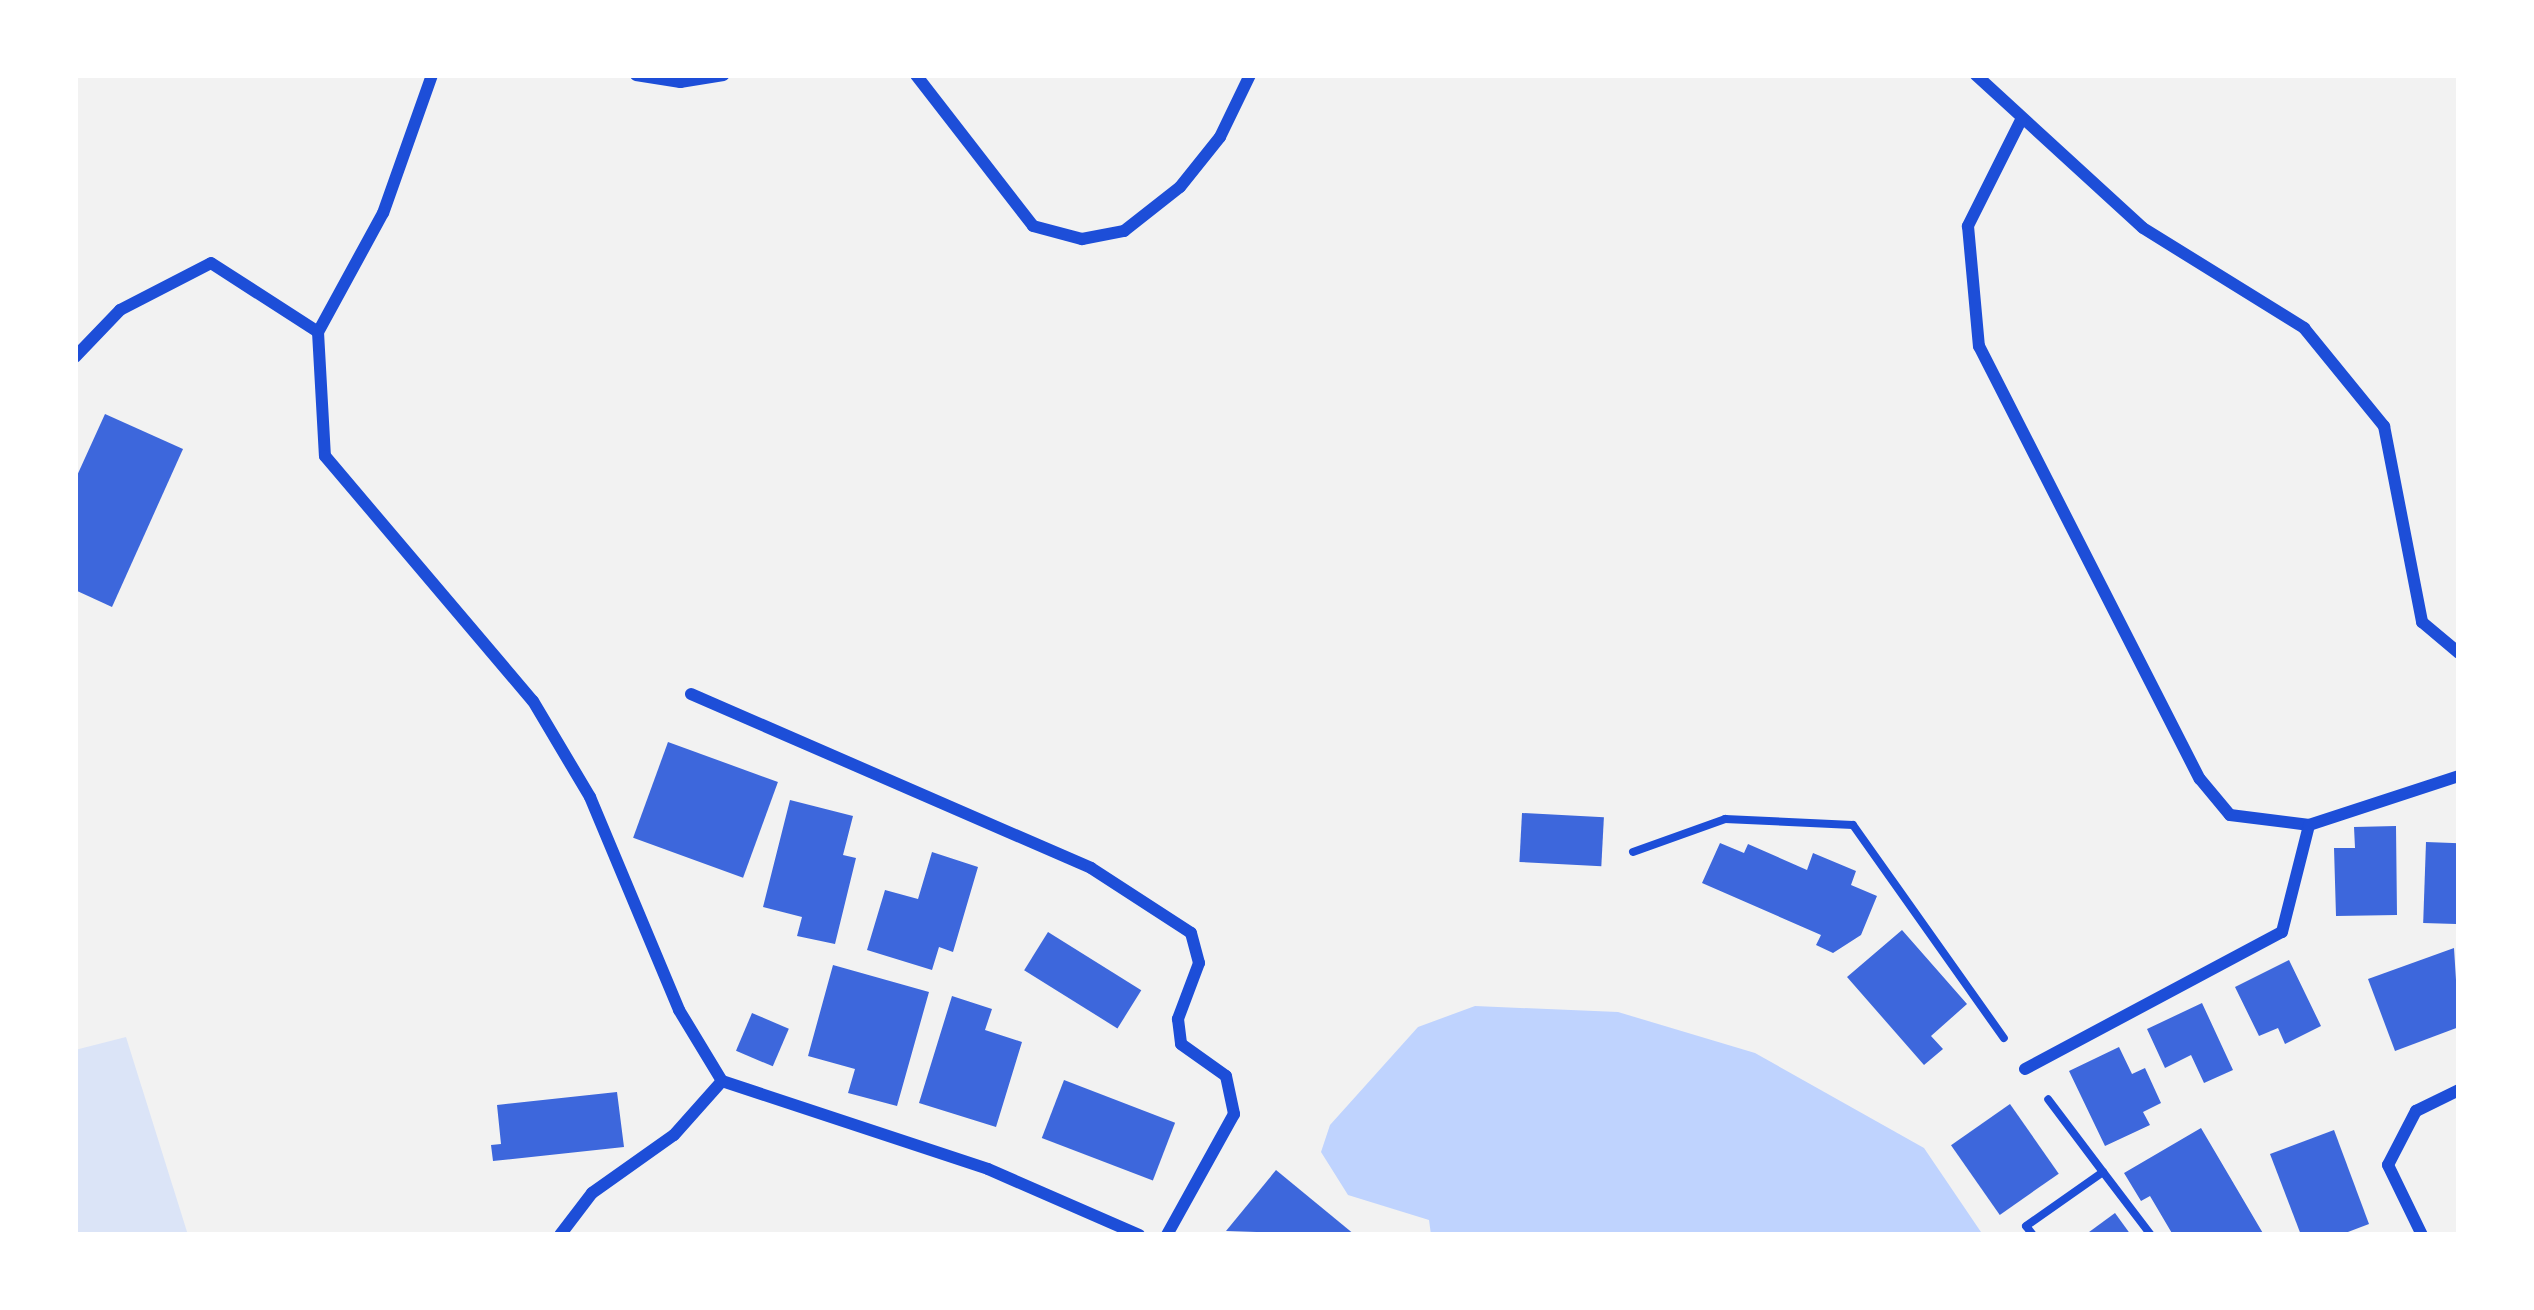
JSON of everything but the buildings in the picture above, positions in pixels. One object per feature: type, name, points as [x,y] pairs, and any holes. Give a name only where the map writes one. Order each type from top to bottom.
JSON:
[{"type":"street","points":[[432,75],[383,213],[318,332],[325,456],[532,701],[590,797],[679,1010],[722,1081],[988,1169],[1139,1235]]},
{"type":"street","points":[[636,75],[680,82],[723,75]]},
{"type":"street","points":[[916,75],[1033,226],[1082,239],[1124,231],[1180,187],[1220,137],[1250,75]]},
{"type":"street","points":[[1976,75],[2143,228],[2304,328],[2384,426],[2422,622],[2459,653]]},
{"type":"street","points":[[2021,121],[1968,226],[1979,346],[2200,779],[2230,815],[2309,825],[2459,776]]},
{"type":"street","points":[[75,357],[120,310],[211,263],[318,332]]},
{"type":"street","points":[[691,694],[1090,868],[1191,933],[1199,963],[1178,1019],[1181,1044],[1226,1076],[1234,1114],[1167,1235]]},
{"type":"street","points":[[2025,1070],[2282,932],[2309,825]]},
{"type":"street","points":[[560,1235],[592,1192],[674,1135],[722,1081]]},
{"type":"street","points":[[2422,1235],[2388,1165],[2416,1111],[2459,1090]]},
{"type":"path","points":[[1633,852],[1725,819],[1853,825],[2025,1070],[2151,1235]]},
{"type":"path","points":[[2033,1235],[2026,1226],[2103,1172]]},
{"type":"shaded area","points":[[126,1037],[188,1235],[75,1235],[75,1050]]},
{"type":"water","points":[[1475,1006],[1618,1012],[1755,1053],[1924,1148],[1983,1235],[1431,1235],[1429,1220],[1348,1195],[1321,1152],[1330,1125],[1418,1027]]}]
